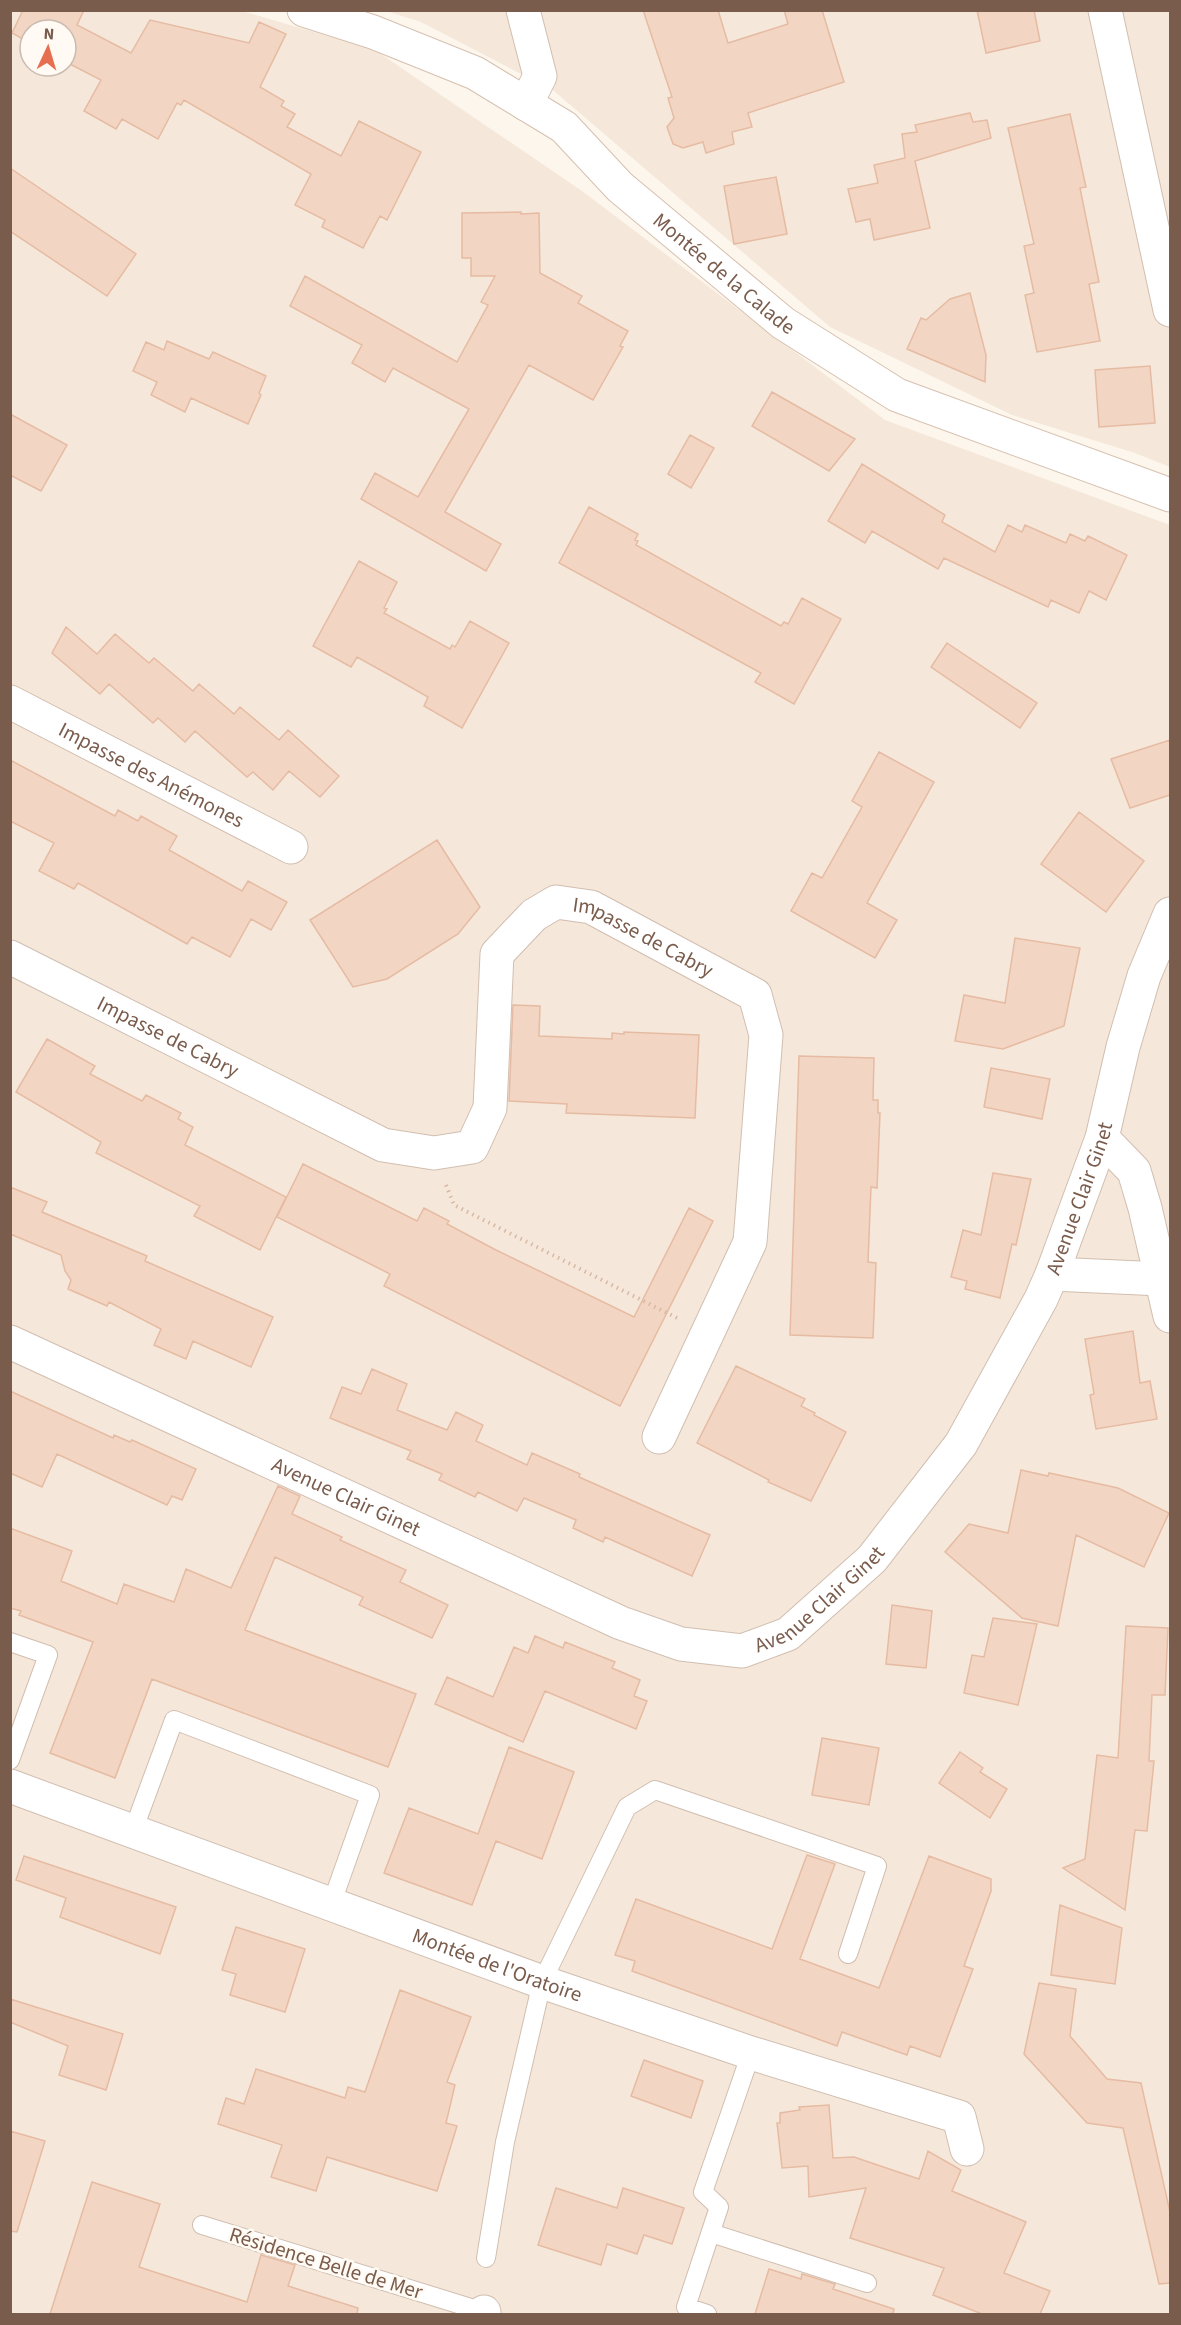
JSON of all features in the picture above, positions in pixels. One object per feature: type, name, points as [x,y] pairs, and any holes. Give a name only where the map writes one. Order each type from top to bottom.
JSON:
[{"type":"street","name":"Montée de la Calade","points":[[304,10],[373,32],[475,73],[564,127],[620,187],[783,324],[897,395],[1170,495]]},
{"type":"street","points":[[523,10],[540,76],[526,104]]},
{"type":"street","points":[[1105,10],[1170,310]]},
{"type":"street","name":"Impasse des Anémones","points":[[10,702],[291,847]]},
{"type":"street","name":"Impasse de Cabry","points":[[10,957],[383,1145],[434,1153],[472,1147],[490,1108],[497,954],[534,915],[556,902],[591,907],[755,995],[766,1035],[750,1242],[658,1437]]},
{"type":"street","name":"Avenue Clair Ginet","points":[[10,1342],[621,1623],[681,1644],[742,1651],[788,1634],[872,1560],[961,1444],[1041,1299],[1052,1274],[1102,1138],[1123,1047],[1144,976],[1170,916]]},
{"type":"street","points":[[1102,1138],[1134,1171],[1170,1316]]},
{"type":"street","points":[[1052,1274],[1162,1279]]},
{"type":"street","name":"Montée de l'Oratoire","points":[[10,1786],[542,1982],[750,2053],[959,2117],[966,2149]]},
{"type":"lane","points":[[10,1642],[48,1655],[10,1760]]},
{"type":"lane","points":[[133,1832],[174,1720],[369,1795],[332,1905]]},
{"type":"lane","points":[[486,2258],[505,2142],[542,1982],[627,1807],[655,1790],[877,1866],[848,1954]]},
{"type":"lane","points":[[707,2314],[686,2307],[719,2207],[703,2193],[750,2053]]},
{"type":"lane","name":"Résidence Belle de Mer","points":[[202,2225],[484,2313]]},
{"type":"lane","points":[[711,2233],[867,2283]]},
{"type":"path","points":[[434,1153],[454,1206],[708,1334]]},
{"type":"shaded area","points":[[11,11],[242,11],[375,50],[582,191],[885,420],[1170,525],[1170,2314],[11,2314]]},
{"type":"shaded area","points":[[386,11],[1170,11],[1170,467],[1135,453],[1012,415],[830,327],[554,91],[421,22]]},
{"type":"building","points":[[23,10],[84,10],[78,23],[78,18],[19,18]]},
{"type":"building","points":[[643,10],[718,10],[728,43],[788,24],[784,10],[822,10],[844,82],[748,113],[752,127],[732,132],[734,144],[706,153],[703,142],[683,148],[673,144],[667,127],[674,118],[668,98],[672,97]]},
{"type":"building","points":[[977,10],[1034,10],[1040,41],[986,53]]},
{"type":"building","points":[[18,20],[18,36],[12,33]]},
{"type":"building","points":[[150,20],[249,43],[259,22],[286,34],[260,87],[284,101],[281,106],[295,114],[287,127],[341,156],[359,121],[421,152],[387,220],[380,216],[363,248],[322,227],[325,220],[295,205],[311,174],[184,100],[181,105],[177,103],[158,139],[122,119],[116,129],[84,111],[101,80],[78,68],[78,26],[131,53]]},
{"type":"building","points":[[970,113],[973,122],[987,120],[991,138],[915,161],[930,228],[874,240],[870,219],[856,222],[848,189],[878,183],[874,165],[905,158],[902,134],[917,132],[915,125]]},
{"type":"building","points":[[1070,114],[1086,187],[1080,188],[1099,282],[1089,284],[1100,341],[1037,352],[1025,295],[1034,293],[1024,246],[1034,244],[1008,128]]},
{"type":"building","points":[[10,168],[136,254],[107,296],[10,231]]},
{"type":"building","points":[[776,177],[787,234],[734,244],[724,186]]},
{"type":"building","points":[[521,212],[521,214],[539,213],[540,273],[582,296],[578,303],[628,331],[620,346],[623,347],[593,400],[529,365],[445,512],[501,544],[486,571],[361,499],[375,473],[418,497],[469,409],[393,368],[385,382],[352,363],[362,345],[290,306],[305,276],[457,362],[488,305],[481,302],[495,276],[471,276],[471,258],[462,258],[462,213]]},
{"type":"building","points":[[970,293],[986,355],[985,382],[907,349],[921,318],[926,320],[950,299]]},
{"type":"building","points":[[167,341],[209,359],[213,352],[266,376],[259,393],[261,395],[248,424],[191,398],[185,412],[151,395],[157,382],[133,371],[146,342],[164,350]]},
{"type":"building","points":[[1150,366],[1155,423],[1099,427],[1095,370]]},
{"type":"building","points":[[772,392],[855,439],[829,471],[752,426]]},
{"type":"building","points":[[10,414],[67,445],[41,491],[10,475]]},
{"type":"building","points":[[690,435],[714,448],[691,488],[668,474]]},
{"type":"building","points":[[862,464],[945,515],[942,522],[995,552],[1008,525],[1022,532],[1025,525],[1066,543],[1070,534],[1085,541],[1088,536],[1127,555],[1106,600],[1089,591],[1079,613],[1051,600],[1048,607],[944,558],[938,569],[872,531],[865,543],[828,521]]},
{"type":"building","points":[[589,507],[638,534],[635,540],[638,541],[636,545],[781,626],[784,622],[788,624],[802,598],[841,619],[794,704],[755,682],[761,673],[559,563]]},
{"type":"building","points":[[359,561],[397,582],[384,608],[387,609],[384,613],[450,649],[452,645],[455,647],[470,621],[509,643],[462,728],[424,706],[428,697],[357,657],[351,667],[313,646]]},
{"type":"building","points":[[66,627],[97,654],[115,634],[149,663],[154,658],[193,691],[199,684],[234,714],[240,707],[279,740],[288,730],[339,776],[320,797],[289,771],[273,790],[253,772],[247,777],[195,731],[185,742],[158,718],[153,723],[109,684],[100,694],[52,653]]},
{"type":"building","points":[[947,643],[1037,703],[1020,728],[931,667]]},
{"type":"building","points":[[1170,740],[1170,795],[1130,808],[1111,759]]},
{"type":"building","points":[[879,752],[934,782],[867,903],[897,920],[875,958],[791,911],[812,873],[822,878],[862,807],[852,801]]},
{"type":"building","points":[[10,760],[115,816],[118,810],[138,821],[141,816],[177,836],[169,850],[242,891],[248,881],[287,902],[271,930],[251,919],[230,957],[192,937],[187,944],[78,883],[74,889],[39,871],[54,843],[10,821]]},
{"type":"building","points":[[1079,812],[1144,861],[1106,912],[1041,864]]},
{"type":"building","points":[[437,840],[480,907],[458,934],[387,979],[353,987],[310,920]]},
{"type":"building","points":[[1015,938],[1080,948],[1064,1026],[1003,1049],[955,1041],[964,995],[1005,1003]]},
{"type":"building","points":[[513,1005],[540,1006],[539,1036],[612,1039],[612,1033],[624,1034],[624,1032],[699,1035],[695,1118],[566,1113],[567,1104],[509,1101]]},
{"type":"building","points":[[47,1039],[95,1066],[90,1074],[142,1101],[146,1095],[181,1113],[178,1119],[193,1127],[185,1145],[286,1197],[260,1250],[194,1216],[200,1206],[96,1153],[101,1142],[16,1092]]},
{"type":"building","points":[[799,1056],[874,1058],[873,1100],[878,1100],[878,1113],[880,1113],[877,1188],[871,1187],[868,1262],[876,1263],[873,1338],[790,1335]]},
{"type":"building","points":[[991,1068],[1050,1079],[1042,1119],[984,1107]]},
{"type":"building","points":[[303,1164],[417,1221],[424,1208],[449,1221],[447,1224],[494,1249],[634,1317],[689,1208],[713,1221],[620,1406],[384,1286],[390,1274],[277,1217]]},
{"type":"building","points":[[993,1173],[1031,1179],[1016,1245],[1012,1244],[1000,1298],[965,1289],[967,1281],[951,1277],[963,1230],[981,1235]]},
{"type":"building","points":[[10,1187],[47,1202],[42,1212],[147,1256],[145,1261],[273,1317],[251,1367],[193,1341],[186,1359],[154,1345],[161,1329],[109,1302],[107,1306],[68,1289],[71,1280],[65,1271],[61,1255],[10,1234]]},
{"type":"building","points":[[1133,1331],[1140,1383],[1150,1381],[1157,1419],[1096,1429],[1090,1395],[1094,1394],[1085,1339]]},
{"type":"building","points":[[736,1366],[805,1399],[801,1406],[846,1432],[811,1501],[768,1482],[769,1480],[697,1443]]},
{"type":"building","points":[[372,1369],[407,1384],[397,1410],[447,1430],[456,1412],[483,1425],[476,1441],[527,1465],[532,1453],[580,1474],[579,1477],[710,1535],[692,1576],[605,1537],[603,1542],[573,1528],[576,1520],[524,1498],[517,1511],[478,1492],[475,1497],[439,1480],[442,1474],[407,1459],[411,1451],[330,1418],[342,1387],[361,1394]]},
{"type":"building","points":[[10,1391],[113,1438],[114,1435],[130,1442],[132,1440],[196,1469],[182,1500],[172,1496],[167,1505],[57,1454],[42,1487],[10,1473]]},
{"type":"building","points":[[1021,1470],[1048,1476],[1049,1473],[1118,1488],[1169,1513],[1144,1567],[1076,1535],[1058,1626],[1022,1618],[945,1552],[969,1524],[1008,1533]]},
{"type":"building","points":[[278,1486],[300,1496],[292,1514],[342,1537],[340,1540],[406,1570],[400,1582],[448,1605],[432,1638],[359,1605],[363,1597],[275,1557],[245,1630],[416,1694],[388,1767],[152,1679],[115,1778],[50,1753],[93,1642],[19,1615],[21,1611],[10,1608],[10,1528],[72,1551],[61,1581],[117,1604],[124,1584],[174,1602],[186,1569],[231,1588]]},
{"type":"building","points":[[892,1605],[932,1611],[926,1668],[886,1664]]},
{"type":"building","points":[[993,1618],[1037,1624],[1018,1705],[964,1693],[972,1655],[984,1657]]},
{"type":"building","points":[[1126,1626],[1168,1628],[1165,1695],[1152,1695],[1149,1761],[1154,1761],[1147,1831],[1135,1830],[1125,1910],[1063,1868],[1085,1859],[1097,1755],[1118,1758]]},
{"type":"building","points":[[535,1636],[563,1648],[565,1642],[615,1662],[612,1668],[640,1680],[634,1696],[647,1701],[636,1729],[545,1691],[523,1742],[435,1704],[447,1677],[493,1697],[514,1647],[528,1653]]},
{"type":"building","points":[[822,1738],[879,1748],[869,1805],[812,1795]]},
{"type":"building","points":[[509,1747],[574,1772],[542,1859],[496,1841],[472,1905],[384,1873],[409,1808],[478,1834]]},
{"type":"building","points":[[960,1752],[983,1768],[980,1772],[1007,1789],[990,1818],[939,1783]]},
{"type":"building","points":[[807,1855],[835,1864],[800,1959],[879,1988],[929,1856],[991,1879],[991,1891],[964,1966],[973,1969],[940,2057],[910,2046],[907,2055],[842,2032],[837,2046],[632,1971],[635,1961],[615,1955],[636,1899],[772,1949]]},
{"type":"building","points":[[24,1856],[176,1907],[160,1954],[60,1917],[66,1898],[16,1880]]},
{"type":"building","points":[[1060,1905],[1122,1928],[1115,1984],[1051,1975]]},
{"type":"building","points":[[236,1927],[305,1949],[285,2012],[230,1995],[236,1974],[222,1970]]},
{"type":"building","points":[[1039,1983],[1076,1989],[1070,2036],[1107,2079],[1141,2083],[1170,2212],[1170,2283],[1159,2284],[1123,2128],[1087,2123],[1024,2054]]},
{"type":"building","points":[[400,1990],[471,2017],[447,2082],[455,2085],[446,2123],[457,2126],[437,2191],[327,2157],[316,2191],[271,2177],[282,2145],[218,2124],[226,2098],[244,2104],[256,2069],[345,2098],[348,2087],[365,2092]]},
{"type":"building","points":[[10,1999],[123,2034],[106,2090],[59,2075],[68,2046],[10,2022]]},
{"type":"building","points":[[644,2060],[703,2081],[691,2118],[631,2096]]},
{"type":"building","points":[[829,2105],[833,2158],[854,2157],[919,2179],[928,2151],[961,2170],[952,2191],[1026,2222],[1004,2273],[1050,2291],[1040,2314],[982,2314],[933,2295],[944,2268],[850,2238],[866,2188],[809,2197],[808,2166],[782,2168],[777,2123],[780,2123],[780,2113],[800,2110],[799,2107]]},
{"type":"building","points":[[10,2131],[45,2141],[17,2232],[10,2231]]},
{"type":"building","points":[[92,2182],[160,2204],[139,2267],[247,2302],[261,2255],[295,2265],[288,2286],[358,2308],[357,2314],[50,2314]]},
{"type":"building","points":[[556,2188],[617,2208],[623,2188],[684,2208],[672,2244],[644,2235],[637,2254],[607,2244],[601,2265],[538,2245]]},
{"type":"building","points":[[769,2269],[801,2279],[802,2274],[835,2284],[833,2289],[894,2309],[893,2314],[755,2314]]}]
